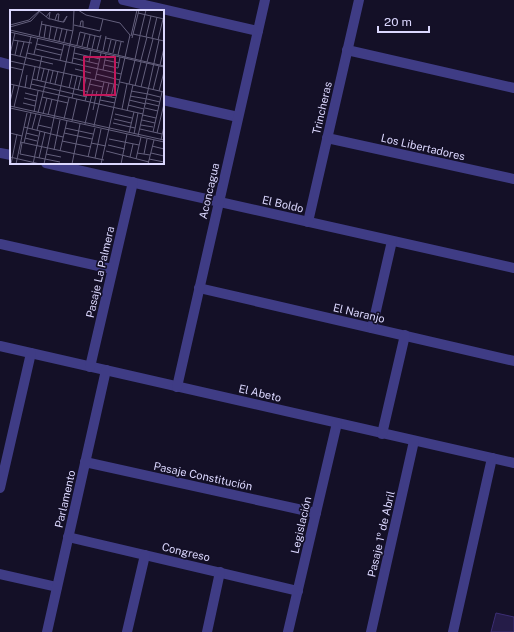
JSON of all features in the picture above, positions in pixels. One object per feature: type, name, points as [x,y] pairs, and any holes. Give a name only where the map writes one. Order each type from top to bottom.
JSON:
[{"type":"street","points":[[93,10],[96,0]]},
{"type":"street","points":[[123,0],[258,31]]},
{"type":"street","name":"Aconcagua","points":[[177,387],[265,0]]},
{"type":"street","name":"Trincheras","points":[[308,222],[359,0]]},
{"type":"street","points":[[347,50],[514,88]]},
{"type":"street","points":[[0,62],[10,65]]},
{"type":"street","points":[[164,100],[238,117]]},
{"type":"street","name":"Los Libertadores","points":[[327,138],[514,180]]},
{"type":"street","points":[[0,153],[10,155]]},
{"type":"street","name":"El Boldo","points":[[51,164],[514,268]]},
{"type":"street","name":"Pasaje La Palmera","points":[[90,367],[133,182]]},
{"type":"street","points":[[372,328],[392,241]]},
{"type":"street","points":[[0,244],[112,269]]},
{"type":"street","name":"El Naranjo","points":[[199,288],[514,361]]},
{"type":"street","points":[[382,434],[405,335]]},
{"type":"street","name":"El Abeto","points":[[0,346],[514,463]]},
{"type":"street","points":[[0,488],[31,353]]},
{"type":"street","name":"Parlamento","points":[[47,632],[106,370]]},
{"type":"street","name":"Legislación","points":[[288,632],[337,423]]},
{"type":"street","name":"Pasaje 1º de Abril","points":[[372,632],[414,441]]},
{"type":"street","points":[[453,632],[492,458]]},
{"type":"street","name":"Pasaje Constitución","points":[[85,462],[316,513]]},
{"type":"street","name":"Congreso","points":[[68,537],[298,591]]},
{"type":"street","points":[[127,632],[145,555]]},
{"type":"street","points":[[207,632],[220,572]]},
{"type":"street","points":[[0,574],[57,587]]},
{"type":"building","points":[[496,613],[514,617],[514,632],[491,632]]}]
